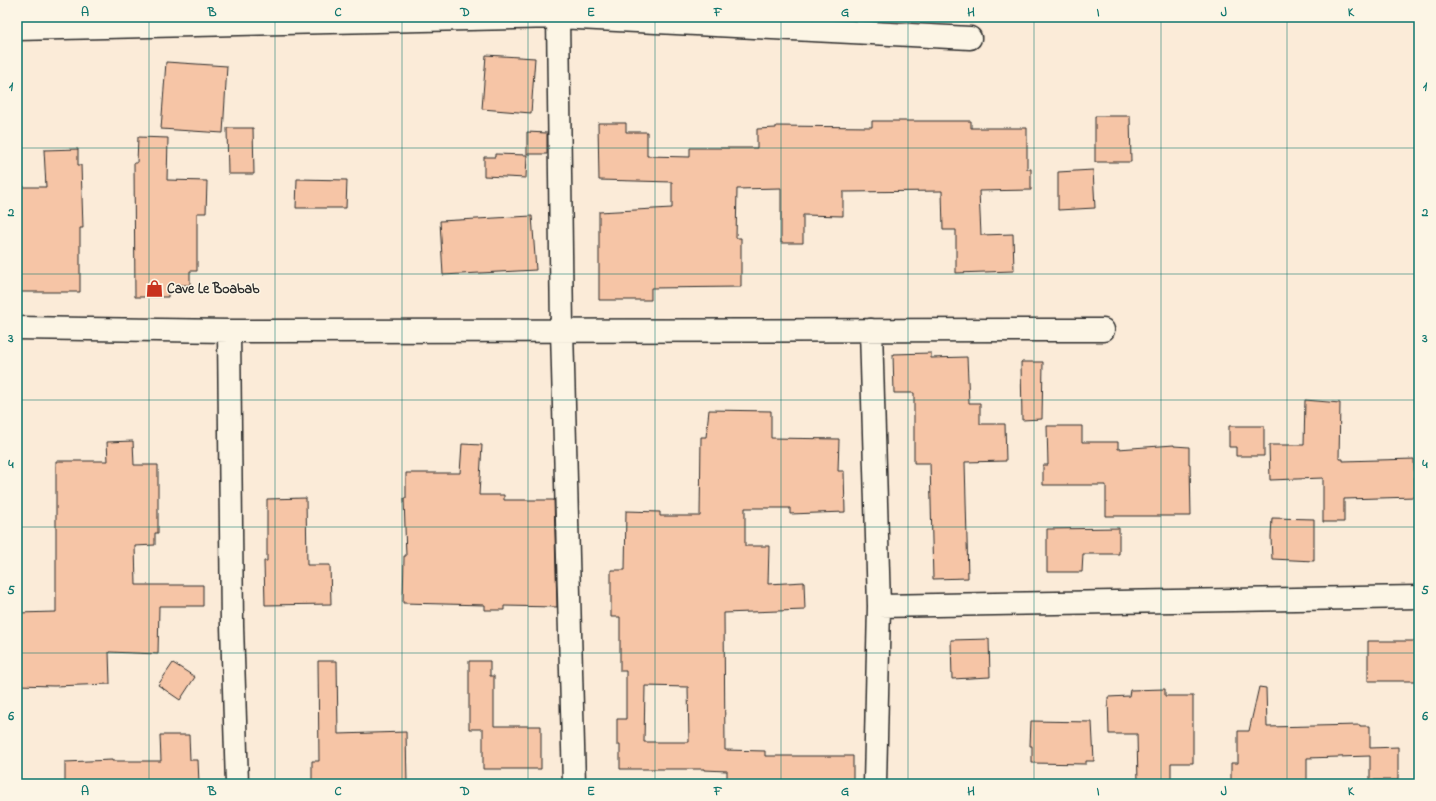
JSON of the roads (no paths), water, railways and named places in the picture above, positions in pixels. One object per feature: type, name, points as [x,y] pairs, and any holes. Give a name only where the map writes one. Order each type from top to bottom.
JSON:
[{"type":"street","points":[[17,29],[558,17],[970,38]]},
{"type":"street","points":[[558,17],[562,330],[574,784]]},
{"type":"street","points":[[17,328],[229,331],[1103,330]]},
{"type":"street","points":[[871,330],[879,606],[875,784]]},
{"type":"street","points":[[229,331],[232,626],[237,784]]},
{"type":"street","points":[[879,606],[1419,597]]},
{"type":"place","name":"Cave Le Boabab","points":[[154,289]]}]
